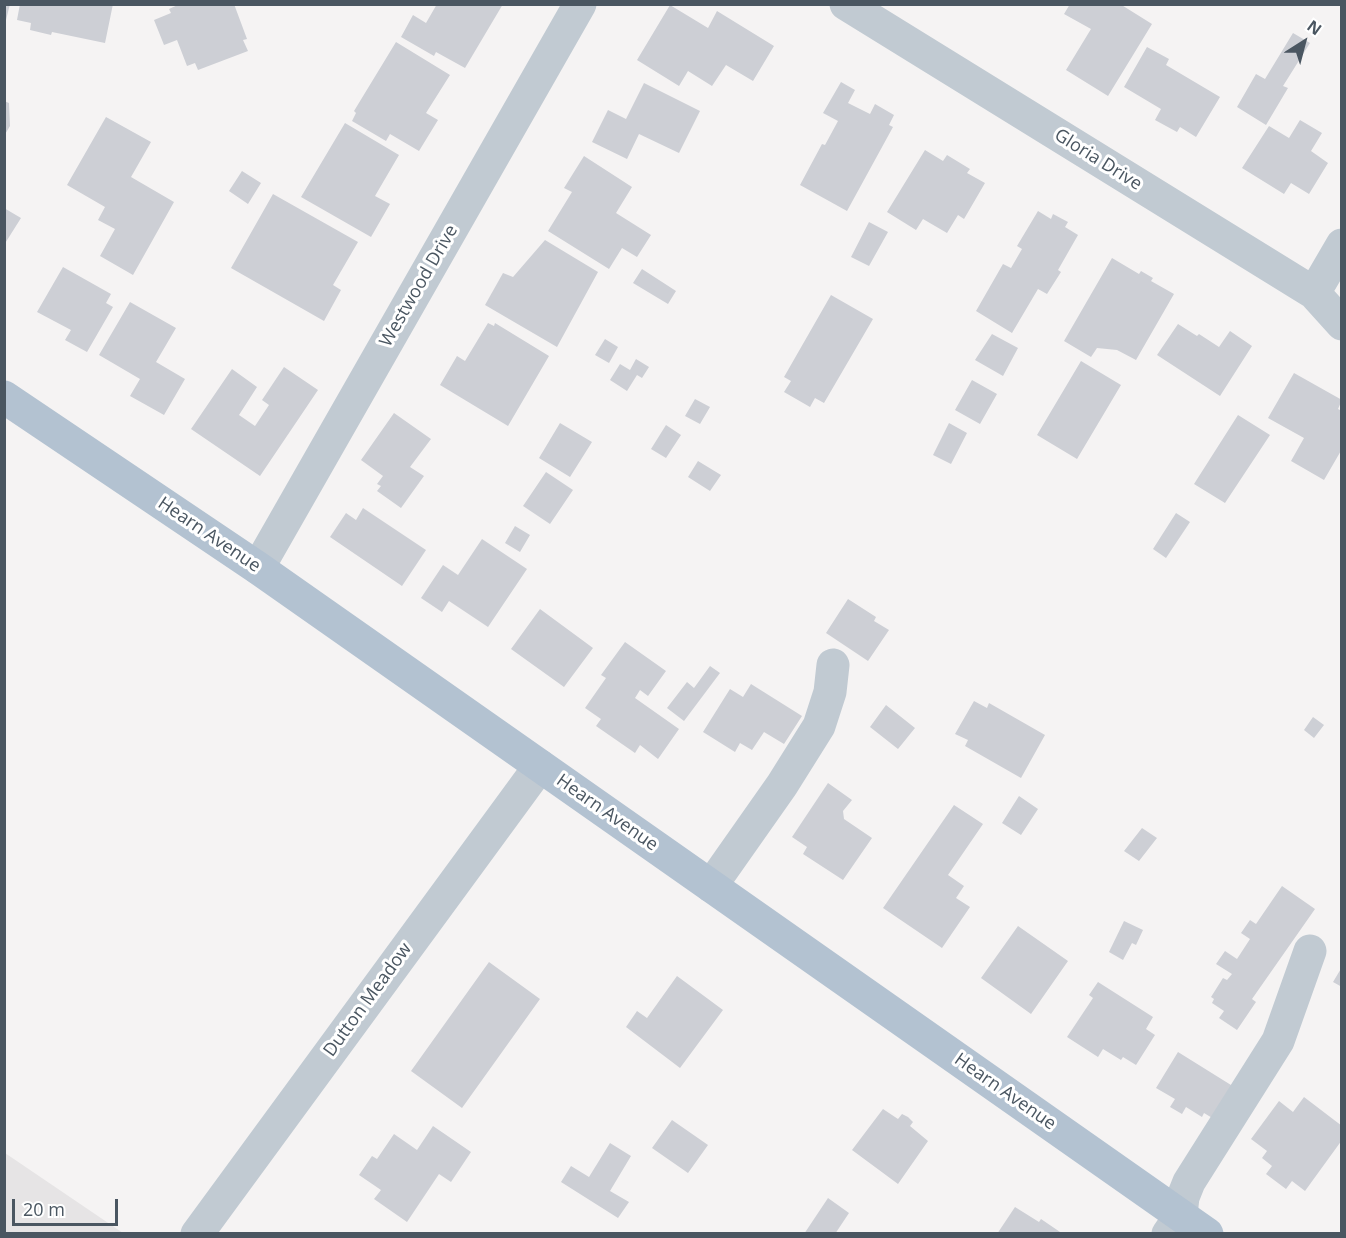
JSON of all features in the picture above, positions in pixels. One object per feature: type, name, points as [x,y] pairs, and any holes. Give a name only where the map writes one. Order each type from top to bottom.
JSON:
[{"type":"main road","name":"Hearn Avenue","points":[[4,397],[258,568],[711,886],[1174,1224],[1207,1233]]},
{"type":"street","name":"Westwood Drive","points":[[258,568],[580,4]]},
{"type":"street","name":"Gloria Drive","points":[[846,4],[1314,293],[1341,324]]},
{"type":"street","points":[[1314,293],[1341,245]]},
{"type":"street","points":[[711,886],[782,785],[819,726],[830,692],[833,665]]},
{"type":"street","name":"Dutton Meadow","points":[[197,1233],[540,766]]},
{"type":"street","points":[[1174,1224],[1189,1182],[1278,1041],[1310,951]]},
{"type":"shaded area","points":[[5,1153],[123,1233],[5,1233]]},
{"type":"building","points":[[4,4],[10,4],[5,24],[4,23]]},
{"type":"building","points":[[20,4],[113,4],[105,43],[30,30],[31,23],[17,20]]},
{"type":"building","points":[[180,4],[234,4],[247,39],[243,40],[248,51],[198,70],[195,63],[187,66],[177,40],[164,45],[154,20],[171,13],[169,9]]},
{"type":"building","points":[[437,4],[503,4],[465,68],[436,52],[434,56],[401,37],[413,15],[426,23]]},
{"type":"building","points":[[1070,4],[1120,4],[1152,24],[1108,96],[1066,70],[1091,29],[1064,14]]},
{"type":"building","points":[[670,5],[708,28],[717,11],[774,46],[753,81],[726,65],[712,86],[688,71],[679,86],[637,60]]},
{"type":"building","points":[[1293,33],[1310,43],[1283,86],[1288,88],[1266,125],[1237,107],[1256,74],[1265,79]]},
{"type":"building","points":[[396,42],[450,75],[426,113],[438,120],[419,151],[390,134],[386,141],[352,121],[356,113],[354,111]]},
{"type":"building","points":[[1147,47],[1169,59],[1166,65],[1220,97],[1196,137],[1180,127],[1177,132],[1155,120],[1161,109],[1124,87]]},
{"type":"building","points":[[841,82],[855,90],[848,103],[870,114],[875,104],[894,115],[889,125],[893,127],[847,211],[800,185],[822,144],[825,145],[838,121],[823,113]]},
{"type":"building","points":[[644,83],[700,111],[679,153],[639,134],[627,159],[592,142],[608,110],[626,119]]},
{"type":"building","points":[[4,101],[9,103],[10,126],[4,136]]},
{"type":"building","points":[[106,117],[151,142],[131,177],[174,202],[133,275],[100,256],[115,229],[98,220],[105,207],[67,185]]},
{"type":"building","points":[[1300,120],[1322,133],[1311,151],[1328,163],[1309,194],[1291,183],[1284,194],[1242,168],[1269,126],[1289,138]]},
{"type":"building","points":[[345,123],[399,155],[375,196],[390,204],[371,237],[301,197]]},
{"type":"building","points":[[925,150],[943,161],[947,155],[970,169],[967,173],[985,183],[964,219],[958,215],[947,233],[923,219],[916,230],[887,212]]},
{"type":"building","points":[[584,156],[632,187],[616,213],[651,235],[637,257],[622,248],[609,269],[548,231],[572,192],[564,188]]},
{"type":"building","points":[[242,171],[261,183],[248,204],[229,191]]},
{"type":"building","points":[[273,194],[358,242],[333,285],[341,290],[324,321],[231,268]]},
{"type":"building","points":[[4,208],[21,218],[4,245]]},
{"type":"building","points":[[1038,211],[1051,219],[1053,214],[1068,222],[1065,227],[1078,235],[1058,270],[1061,272],[1047,294],[1038,289],[1012,333],[976,311],[1003,264],[1011,268],[1022,249],[1017,246]]},
{"type":"building","points":[[869,222],[888,232],[869,266],[851,257]]},
{"type":"building","points":[[545,240],[598,272],[557,347],[485,305],[503,273],[513,277]]},
{"type":"building","points":[[1112,258],[1139,274],[1141,271],[1153,278],[1151,281],[1174,294],[1136,360],[1117,350],[1097,348],[1091,357],[1064,341]]},
{"type":"building","points":[[63,267],[111,294],[106,303],[113,307],[87,352],[65,340],[71,330],[37,312]]},
{"type":"building","points":[[642,269],[676,291],[668,304],[633,283]]},
{"type":"building","points":[[831,295],[873,319],[824,403],[815,398],[810,407],[784,392],[791,381],[784,377]]},
{"type":"building","points":[[130,302],[176,328],[156,362],[185,379],[164,415],[130,396],[140,379],[99,355]]},
{"type":"building","points":[[488,323],[494,326],[495,323],[549,356],[508,426],[440,385],[457,356],[465,361]]},
{"type":"building","points":[[1178,324],[1219,347],[1230,331],[1252,346],[1220,396],[1157,355]]},
{"type":"building","points":[[992,334],[1018,348],[1003,376],[975,360]]},
{"type":"building","points":[[605,339],[618,347],[609,363],[595,355]]},
{"type":"building","points":[[636,359],[649,367],[642,378],[637,375],[627,391],[610,380],[620,364],[630,370]]},
{"type":"building","points":[[1081,361],[1121,385],[1077,459],[1037,435]]},
{"type":"building","points":[[284,367],[318,390],[260,476],[191,429],[232,369],[257,387],[239,415],[255,426],[269,405],[262,400]]},
{"type":"building","points":[[1294,373],[1342,400],[1338,409],[1342,411],[1342,449],[1324,480],[1291,461],[1304,438],[1268,418]]},
{"type":"building","points":[[972,380],[997,394],[980,424],[955,410]]},
{"type":"building","points":[[695,399],[710,407],[700,424],[685,416]]},
{"type":"building","points":[[394,413],[431,439],[410,467],[424,476],[401,508],[377,491],[381,486],[377,484],[383,476],[361,460]]},
{"type":"building","points":[[1238,415],[1270,435],[1225,503],[1194,484]]},
{"type":"building","points":[[560,423],[592,442],[570,477],[539,458]]},
{"type":"building","points":[[949,423],[967,433],[951,464],[933,455]]},
{"type":"building","points":[[666,425],[681,435],[666,458],[651,449]]},
{"type":"building","points":[[698,461],[721,475],[710,491],[688,477]]},
{"type":"building","points":[[546,472],[573,490],[550,524],[523,506]]},
{"type":"building","points":[[363,508],[426,550],[402,586],[330,537],[346,513],[356,520]]},
{"type":"building","points":[[1176,513],[1190,522],[1166,558],[1153,549]]},
{"type":"building","points":[[515,526],[530,535],[520,552],[505,543]]},
{"type":"building","points":[[482,539],[527,569],[488,627],[449,601],[442,612],[421,598],[443,565],[458,575]]},
{"type":"building","points":[[848,599],[876,617],[874,621],[889,630],[868,661],[826,633]]},
{"type":"building","points":[[540,609],[593,648],[564,687],[511,649]]},
{"type":"building","points":[[625,642],[666,671],[648,696],[640,690],[635,698],[679,729],[658,759],[640,745],[635,753],[596,726],[601,719],[585,708],[606,678],[601,675]]},
{"type":"building","points":[[710,666],[720,673],[684,721],[667,708],[687,682],[694,688]]},
{"type":"building","points":[[751,684],[802,716],[784,744],[764,732],[752,750],[740,743],[735,752],[703,732],[730,689],[743,697]]},
{"type":"building","points":[[974,701],[987,708],[989,703],[1045,735],[1021,778],[965,746],[968,740],[955,734]]},
{"type":"building","points":[[886,705],[915,728],[898,749],[870,727]]},
{"type":"building","points":[[1313,717],[1324,725],[1314,738],[1304,730]]},
{"type":"building","points":[[828,783],[852,800],[843,811],[844,819],[872,838],[843,880],[803,854],[807,847],[792,837]]},
{"type":"building","points":[[1019,796],[1038,809],[1021,835],[1002,823]]},
{"type":"building","points":[[954,805],[983,824],[948,875],[964,886],[956,898],[970,907],[942,948],[883,908]]},
{"type":"building","points":[[1142,828],[1157,838],[1139,861],[1124,851]]},
{"type":"building","points":[[1282,886],[1315,909],[1252,999],[1256,1002],[1237,1030],[1219,1018],[1224,1011],[1212,1003],[1214,999],[1211,997],[1223,978],[1227,980],[1232,974],[1216,964],[1225,951],[1237,959],[1250,939],[1241,933],[1250,920],[1256,924]]},
{"type":"building","points":[[1124,921],[1143,930],[1136,945],[1132,943],[1123,960],[1109,952]]},
{"type":"building","points":[[1018,926],[1068,961],[1031,1014],[981,978]]},
{"type":"building","points":[[489,962],[540,999],[462,1108],[411,1071]]},
{"type":"building","points":[[1342,967],[1342,987],[1333,982]]},
{"type":"building","points":[[677,976],[723,1010],[680,1068],[626,1027],[637,1011],[647,1018]]},
{"type":"building","points":[[1098,982],[1153,1017],[1146,1029],[1155,1035],[1136,1065],[1123,1057],[1121,1060],[1103,1049],[1098,1057],[1067,1037],[1093,998],[1089,995]]},
{"type":"building","points":[[1178,1052],[1239,1090],[1219,1122],[1204,1113],[1202,1117],[1186,1107],[1182,1114],[1170,1107],[1175,1099],[1156,1088]]},
{"type":"building","points":[[1304,1097],[1342,1126],[1342,1140],[1305,1191],[1292,1181],[1286,1189],[1266,1174],[1272,1166],[1262,1158],[1267,1151],[1251,1139],[1279,1101],[1293,1112]]},
{"type":"building","points":[[883,1109],[898,1119],[902,1114],[908,1117],[913,1122],[910,1126],[928,1141],[898,1184],[852,1150]]},
{"type":"building","points":[[672,1120],[708,1145],[688,1173],[652,1148]]},
{"type":"building","points":[[433,1126],[471,1152],[451,1182],[439,1174],[407,1222],[374,1199],[381,1190],[359,1175],[372,1156],[377,1159],[394,1134],[417,1150]]},
{"type":"building","points":[[610,1143],[631,1156],[610,1191],[629,1202],[618,1218],[561,1182],[571,1166],[589,1177]]},
{"type":"building","points":[[828,1198],[849,1213],[835,1234],[804,1234]]},
{"type":"building","points":[[1015,1207],[1039,1222],[1041,1219],[1063,1234],[997,1234]]}]
